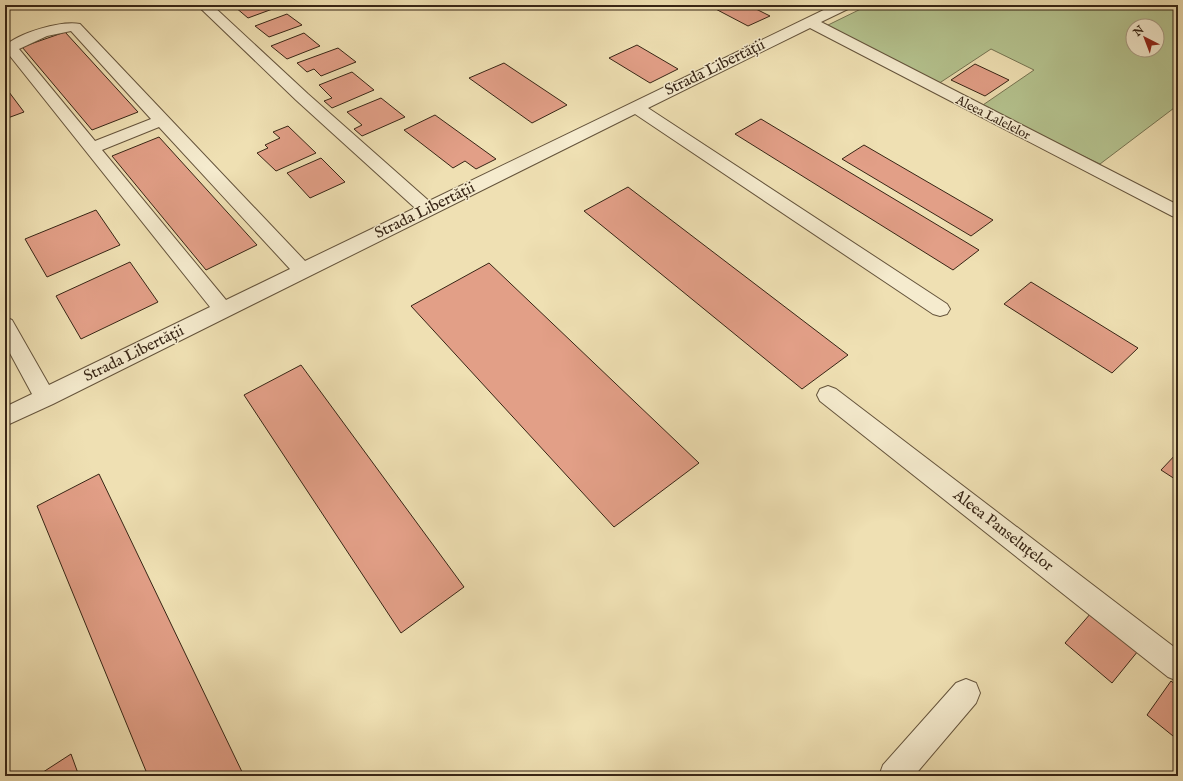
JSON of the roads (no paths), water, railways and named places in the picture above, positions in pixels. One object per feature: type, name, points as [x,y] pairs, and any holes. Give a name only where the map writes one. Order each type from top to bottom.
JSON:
[{"type":"street","points":[[204,5],[302,97],[428,210]]},
{"type":"street","name":"Strada Libertății","points":[[5,417],[845,5]]},
{"type":"street","name":"Aleea Lalelelor","points":[[809,22],[1178,212]]},
{"type":"street","points":[[222,310],[11,48],[13,45],[64,27],[75,27],[303,271]]},
{"type":"street","points":[[635,107],[940,309]]},
{"type":"street","points":[[92,148],[162,120]]},
{"type":"street","points":[[5,325],[45,398]]},
{"type":"street","name":"Aleea Panseluțelor","points":[[828,395],[1178,667]]},
{"type":"street","points":[[894,776],[966,693]]}]
